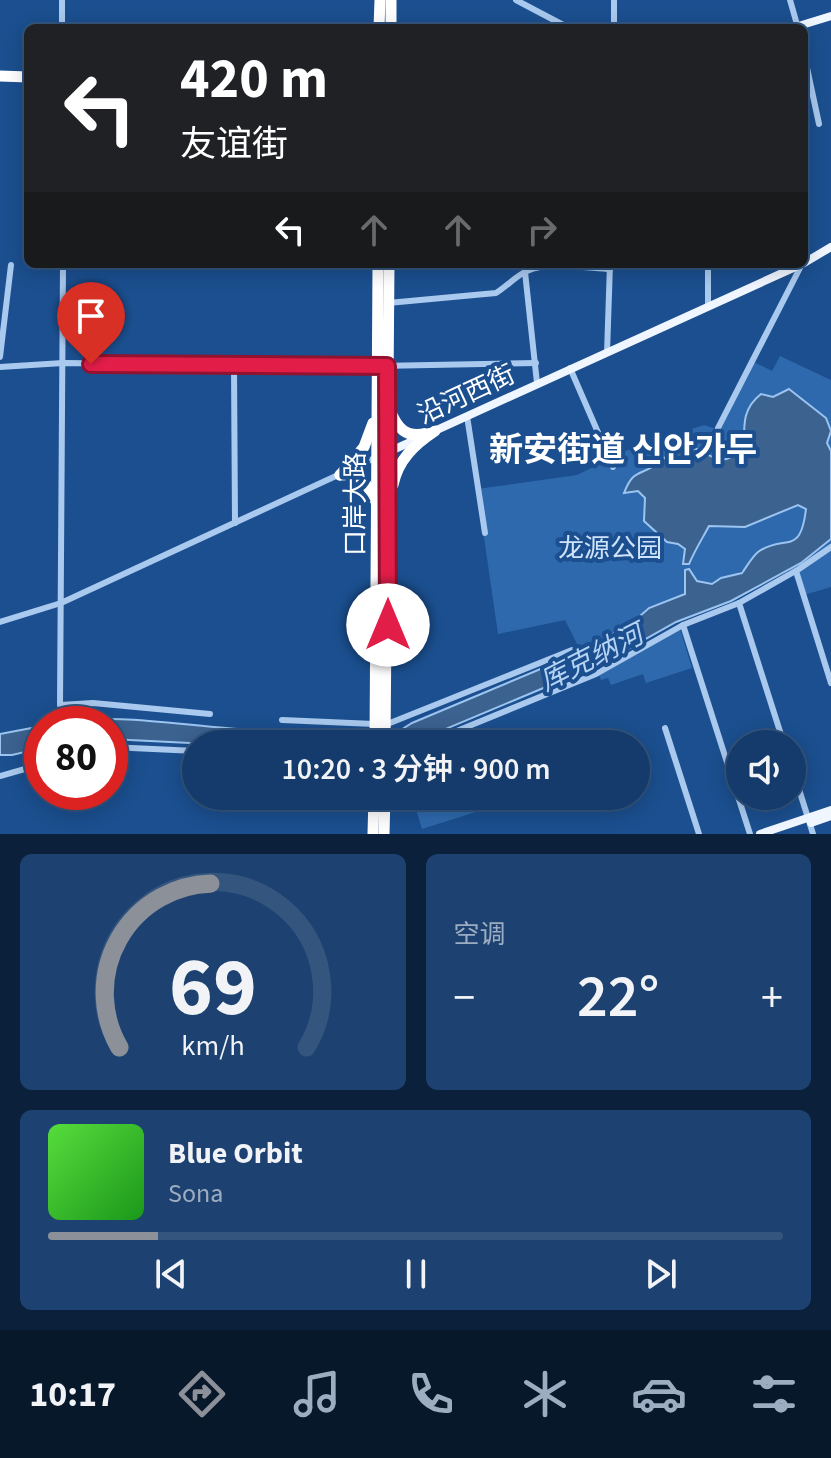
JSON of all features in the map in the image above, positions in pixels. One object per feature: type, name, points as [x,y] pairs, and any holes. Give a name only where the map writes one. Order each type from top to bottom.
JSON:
[{"type":"highway","points":[[379,24],[380,0]]},
{"type":"highway","points":[[391,0],[391,24]]},
{"type":"highway","points":[[0,76],[24,77]]},
{"type":"highway","name":"口岸大路","points":[[378,268],[383,366]]},
{"type":"highway","name":"口岸大路","points":[[383,505],[377,457],[389,268]]},
{"type":"highway","points":[[382,406],[403,432],[418,436],[435,431]]},
{"type":"highway","points":[[340,475],[368,440],[382,406]]},
{"type":"highway","name":"口岸大路","points":[[380,730],[383,505],[389,452],[382,406]]},
{"type":"highway","points":[[383,505],[408,453],[435,431]]},
{"type":"highway","points":[[340,475],[356,475],[365,481],[383,505]]},
{"type":"highway","points":[[373,834],[374,810]]},
{"type":"highway","points":[[384,834],[385,810]]},
{"type":"main road","points":[[808,25],[831,19]]},
{"type":"main road","name":"沿河西街","points":[[808,260],[831,247]]},
{"type":"main road","name":"沿河西街","points":[[377,457],[792,268]]},
{"type":"main road","points":[[776,834],[831,810]]},
{"type":"main road","points":[[760,834],[831,816]]},
{"type":"street","points":[[62,0],[62,24]]},
{"type":"street","points":[[516,0],[561,24]]},
{"type":"street","points":[[614,0],[614,24]]},
{"type":"street","points":[[790,0],[797,24]]},
{"type":"street","points":[[808,73],[819,124]]},
{"type":"street","points":[[0,357],[11,265]]},
{"type":"street","points":[[63,268],[60,705],[93,703],[210,714]]},
{"type":"street","points":[[388,303],[496,293],[525,271],[538,268]]},
{"type":"street","points":[[607,353],[610,268]]},
{"type":"street","points":[[708,268],[708,306]]},
{"type":"street","points":[[718,428],[800,268]]},
{"type":"street","points":[[525,271],[537,383]]},
{"type":"street","points":[[0,367],[63,363],[383,366],[536,363]]},
{"type":"street","points":[[234,365],[235,523]]},
{"type":"street","points":[[570,368],[613,467]]},
{"type":"street","points":[[467,416],[485,533]]},
{"type":"street","name":"沿河西街","points":[[0,622],[61,603],[377,457]]},
{"type":"street","points":[[459,730],[596,674],[683,625],[739,603],[831,547]]},
{"type":"street","points":[[796,571],[831,683]]},
{"type":"street","points":[[739,603],[780,730]]},
{"type":"street","points":[[683,625],[750,834]]},
{"type":"street","points":[[387,730],[572,650]]},
{"type":"street","points":[[282,720],[357,730]]},
{"type":"street","points":[[665,728],[699,834]]},
{"type":"street","points":[[128,748],[182,750]]},
{"type":"street","points":[[0,776],[24,769]]},
{"type":"street","points":[[806,810],[813,834]]},
{"type":"green space","name":"龙源公园","points":[[780,356],[831,380],[831,587],[804,595],[781,552],[580,650],[565,620],[498,634],[477,489],[577,475],[636,446],[704,425],[719,430],[754,362],[772,371]]},
{"type":"green space","points":[[680,629],[692,668],[646,683],[643,674],[611,685],[608,678],[601,680],[599,675]]},
{"type":"green space","points":[[416,810],[482,810],[422,829]]},
{"type":"water","name":"库克纳河","points":[[789,389],[826,418],[831,431],[827,443],[831,451],[831,539],[801,563],[731,601],[676,622],[603,663],[443,730],[401,730],[581,652],[632,623],[649,608],[685,594],[685,570],[689,569],[697,581],[712,584],[721,578],[742,573],[758,552],[795,539],[800,534],[806,509],[798,505],[745,527],[709,526],[689,564],[683,564],[685,549],[667,542],[644,521],[645,498],[638,491],[624,493],[633,477],[677,449],[691,448],[718,459],[734,456],[744,448],[745,418],[750,406],[761,394],[773,397]]},
{"type":"water","points":[[128,719],[257,730],[182,730],[182,743],[128,740]]},
{"type":"water","points":[[24,729],[24,752],[0,755],[0,734]]},
{"type":"district","name":"新安街道 신안가두","points":[[623,449]]},
{"type":"route","points":[[91,364],[387,366],[388,625]]}]
